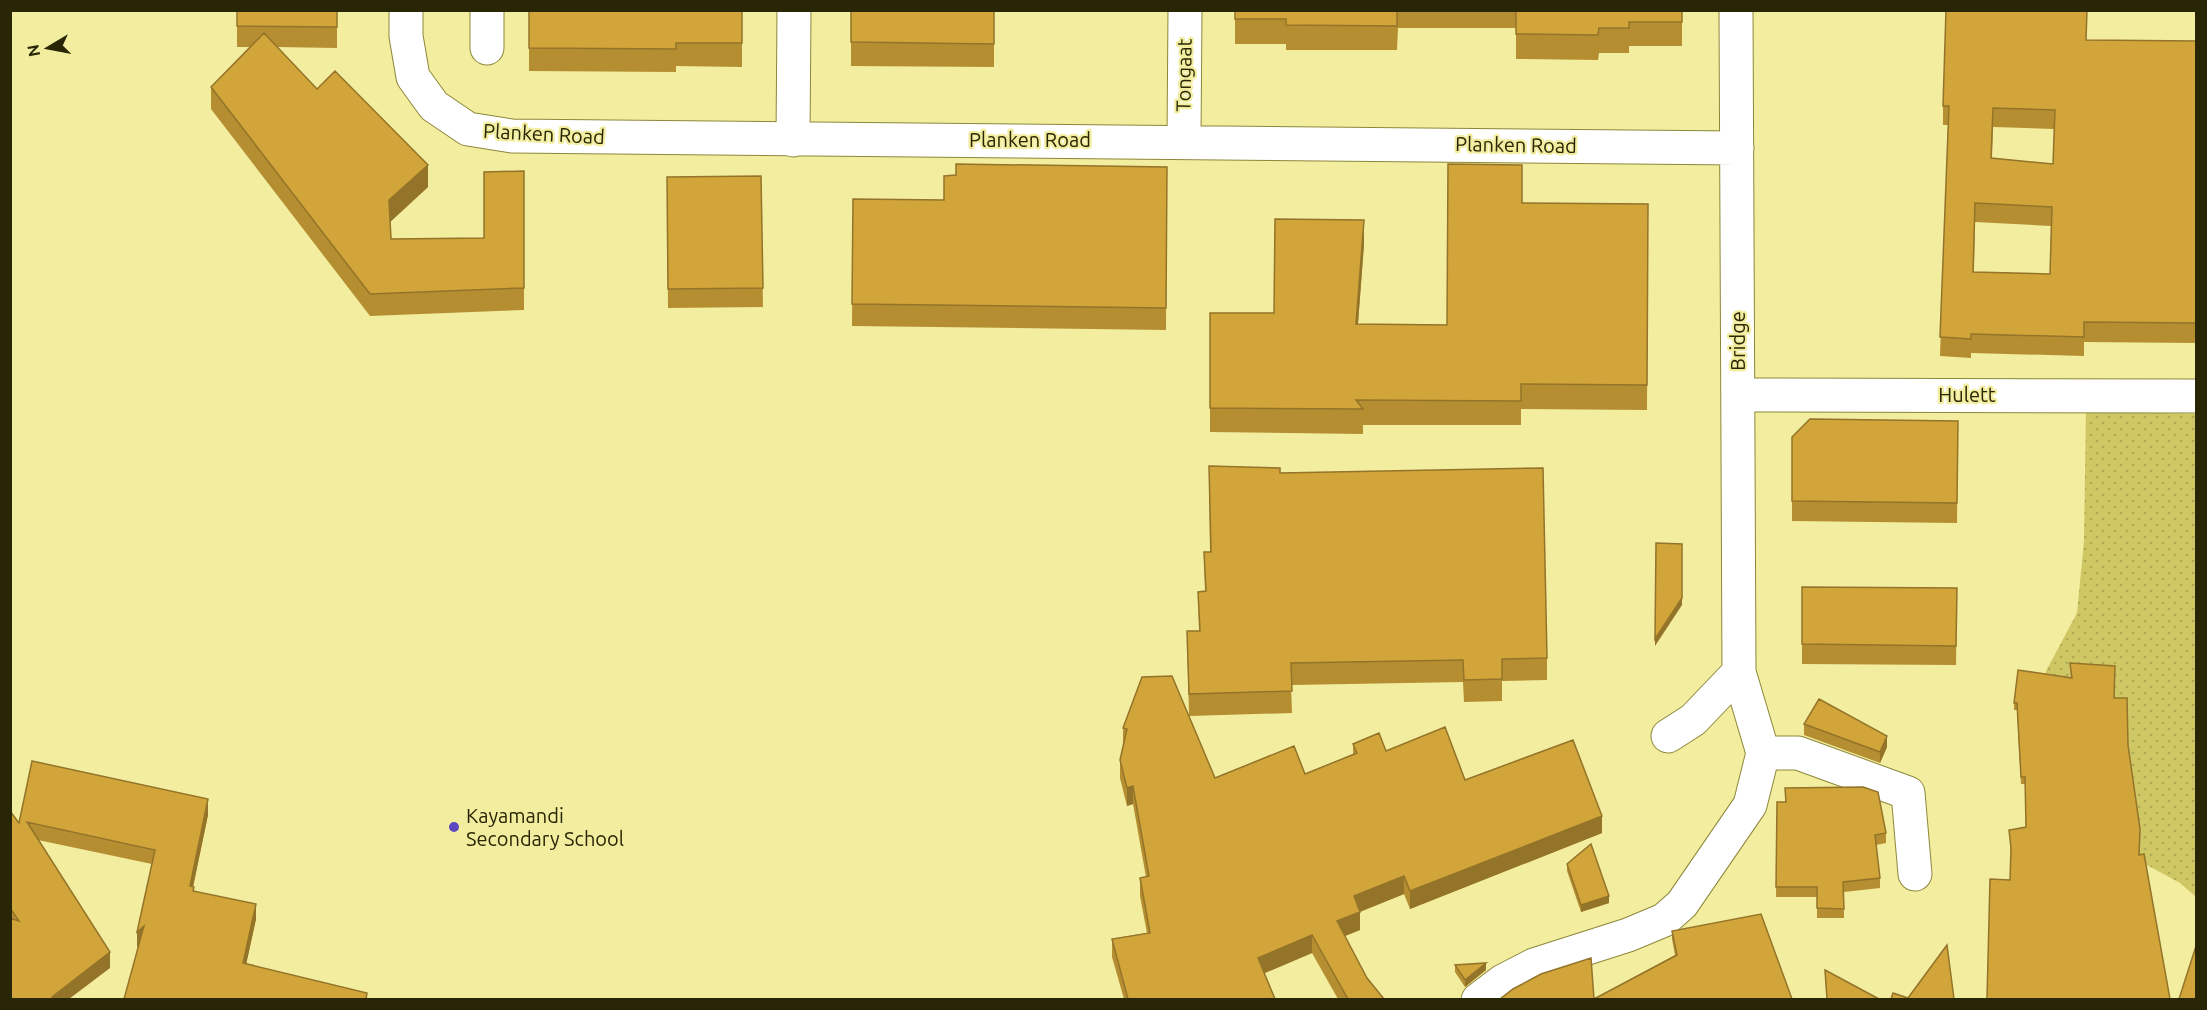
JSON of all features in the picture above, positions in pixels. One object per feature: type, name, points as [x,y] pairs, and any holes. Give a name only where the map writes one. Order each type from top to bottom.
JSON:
[{"type":"street","name":"Planken Road","points":[[406,10],[406,36],[413,77],[434,106],[468,129],[512,136],[793,140],[1184,140],[1737,148]]},
{"type":"street","points":[[487,10],[487,48]]},
{"type":"street","points":[[793,140],[794,10]]},
{"type":"street","name":"Tongaat","points":[[1184,140],[1185,10]]},
{"type":"street","name":"Bridge","points":[[1736,10],[1739,672],[1762,753]]},
{"type":"street","name":"Hulett","points":[[1738,395],[2196,396]]},
{"type":"street","points":[[1668,736],[1693,720],[1739,672]]},
{"type":"street","points":[[1478,999],[1503,981],[1534,964],[1628,935],[1664,920],[1682,904],[1750,805],[1762,753],[1798,753],[1908,793],[1915,874]]},
{"type":"shaded area","points":[[2086,411],[2196,414],[2196,897],[2180,883],[2145,864],[2042,721],[2046,671],[2077,613],[2084,541]]},
{"type":"building","points":[[237,10],[337,10],[337,27],[237,26]]},
{"type":"building","points":[[529,10],[742,10],[742,43],[676,43],[676,49],[529,48]]},
{"type":"building","points":[[851,10],[994,10],[994,44],[851,42]]},
{"type":"building","points":[[1235,10],[1397,10],[1397,26],[1286,25],[1286,19],[1235,19]]},
{"type":"building","points":[[1516,10],[1682,10],[1682,22],[1629,22],[1629,28],[1599,28],[1598,35],[1516,34]]},
{"type":"building","points":[[1946,10],[2087,10],[2086,40],[2196,41],[2196,323],[2084,322],[2084,337],[1971,334],[1971,339],[1940,337],[1949,106],[1943,106]],"holes":[[[1993,108],[2055,110],[2053,164],[1991,158]],[[1975,203],[2052,207],[2050,274],[1973,272]]]},
{"type":"building","points":[[264,33],[317,89],[335,71],[428,165],[389,200],[391,239],[484,238],[484,172],[524,171],[524,288],[370,294],[211,87]]},
{"type":"building","points":[[956,164],[1167,167],[1166,308],[852,304],[853,199],[944,200],[944,176],[956,175]]},
{"type":"building","points":[[1448,164],[1522,165],[1522,203],[1648,204],[1647,385],[1521,384],[1521,401],[1356,400],[1363,409],[1210,408],[1210,313],[1274,313],[1275,219],[1364,220],[1356,324],[1447,325]]},
{"type":"building","points":[[761,176],[763,288],[668,289],[667,177]]},
{"type":"building","points":[[1810,419],[1958,421],[1957,503],[1792,501],[1792,437]]},
{"type":"building","points":[[1209,466],[1280,468],[1280,473],[1543,468],[1547,658],[1502,659],[1502,679],[1464,680],[1463,660],[1291,663],[1292,691],[1189,694],[1187,631],[1200,631],[1198,592],[1206,591],[1204,552],[1211,552]]},
{"type":"building","points":[[1656,543],[1682,544],[1682,598],[1655,639]]},
{"type":"building","points":[[1802,587],[1957,588],[1956,646],[1802,644]]},
{"type":"building","points":[[2070,663],[2115,666],[2114,698],[2127,698],[2128,745],[2140,829],[2139,855],[2144,854],[2170,999],[1987,999],[1990,879],[2010,880],[2009,830],[2026,827],[2025,777],[2021,777],[2017,703],[2014,703],[2018,670],[2072,678]]},
{"type":"building","points":[[1172,676],[1215,778],[1294,746],[1305,774],[1357,753],[1353,744],[1379,733],[1386,751],[1445,727],[1465,780],[1573,740],[1602,816],[1410,891],[1404,876],[1354,896],[1360,912],[1337,921],[1367,978],[1384,999],[1348,999],[1312,935],[1258,958],[1275,999],[1128,999],[1112,939],[1150,933],[1140,878],[1149,876],[1133,786],[1127,788],[1120,760],[1127,729],[1123,728],[1142,677]]},
{"type":"building","points":[[1819,699],[1887,736],[1880,752],[1804,724]]},
{"type":"building","points":[[32,761],[208,799],[190,886],[194,887],[193,891],[256,904],[243,963],[367,993],[366,999],[124,999],[144,926],[137,932],[155,850],[27,822],[110,952],[52,997],[55,999],[10,999],[10,918],[19,921],[10,908],[10,811],[19,823]]},
{"type":"building","points":[[1863,787],[1878,792],[1886,833],[1875,835],[1880,878],[1843,882],[1844,909],[1817,908],[1817,887],[1776,887],[1777,802],[1786,802],[1785,788]]},
{"type":"building","points":[[1591,844],[1609,896],[1581,905],[1567,864]]},
{"type":"building","points":[[1761,914],[1792,999],[1594,999],[1677,955],[1672,931]]},
{"type":"building","points":[[1947,945],[1954,999],[1891,999],[1893,993],[1908,998]]},
{"type":"building","points":[[2196,946],[2196,999],[2179,999]]},
{"type":"building","points":[[1591,958],[1594,999],[1500,999],[1541,974]]},
{"type":"building","points":[[1486,963],[1465,980],[1455,965]]},
{"type":"building","points":[[1825,970],[1879,999],[1827,999]]},
{"type":"place","name":"Kayamandi Secondary School","points":[[454,827]]}]
